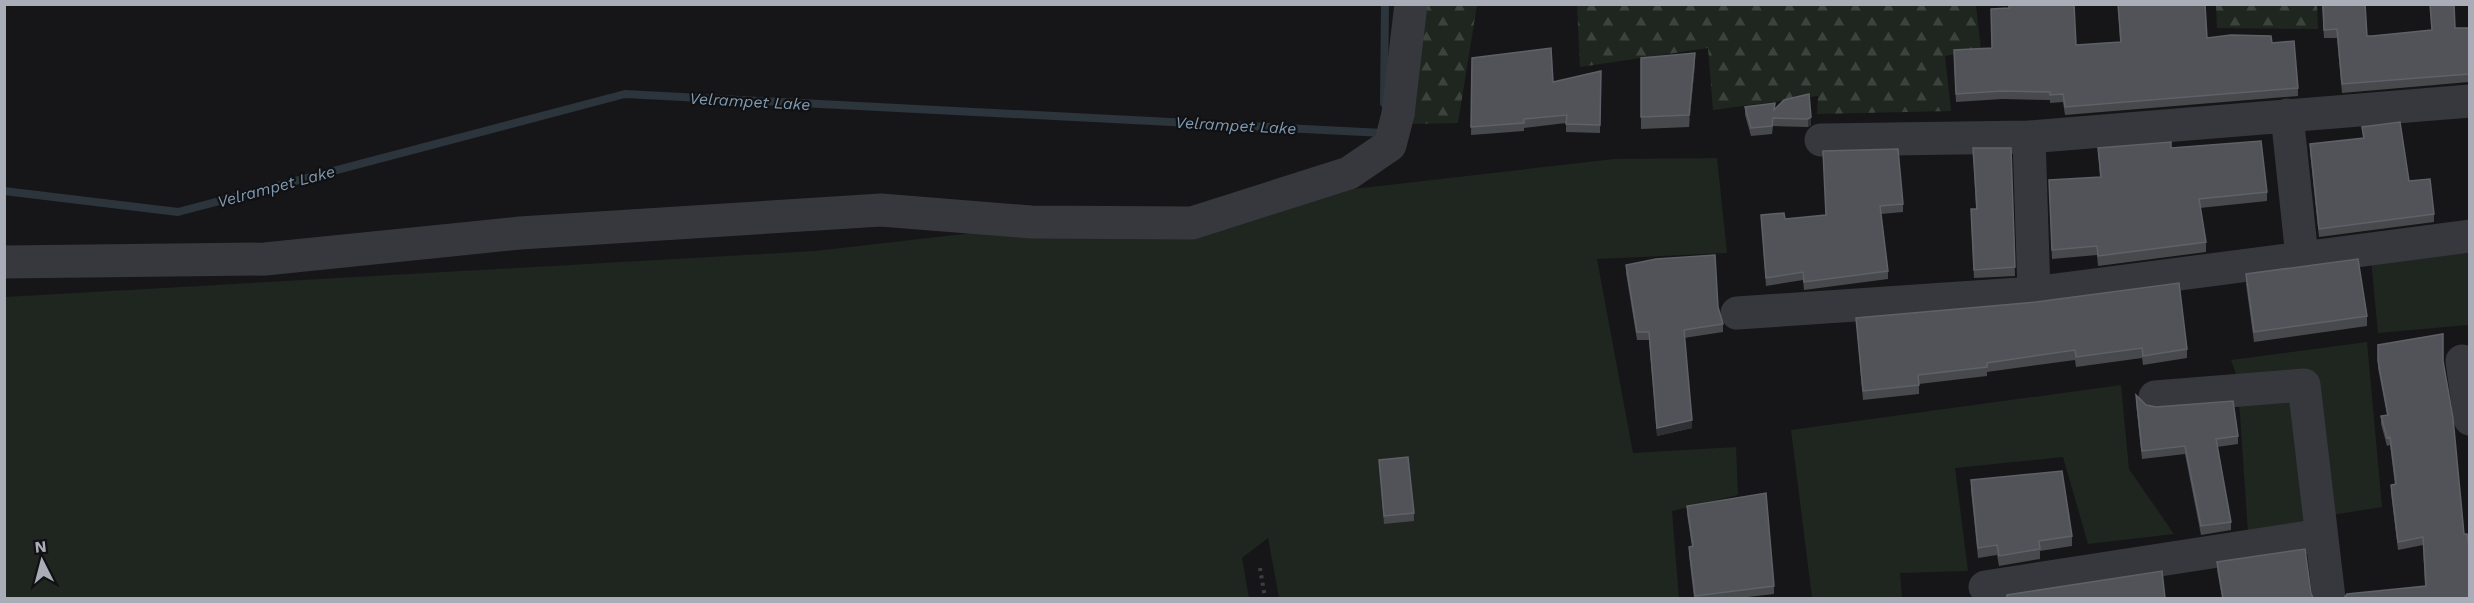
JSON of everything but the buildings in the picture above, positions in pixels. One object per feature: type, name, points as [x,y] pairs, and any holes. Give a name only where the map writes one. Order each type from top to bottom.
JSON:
[{"type":"street","points":[[4,262],[265,260],[520,233],[881,210],[1031,222],[1192,223],[1349,173],[1390,145],[1398,114],[1411,4]]},
{"type":"street","points":[[1821,140],[2029,137],[2469,101]]},
{"type":"street","points":[[2288,115],[2302,257]]},
{"type":"street","points":[[2029,137],[2034,293]]},
{"type":"street","points":[[1737,313],[2034,293],[2469,236]]},
{"type":"street","points":[[2462,361],[2469,419]]},
{"type":"street","points":[[2155,397],[2304,385],[2329,598]]},
{"type":"street","points":[[1985,587],[2056,587],[2321,535]]},
{"type":"path","points":[[1260,568],[1265,598]]},
{"type":"green space","points":[[1421,5],[1477,5],[1458,123],[1408,124]]},
{"type":"green space","points":[[1577,5],[1976,5],[1981,50],[1945,56],[1951,111],[1817,114],[1818,96],[1713,110],[1708,48],[1580,67]]},
{"type":"green space","points":[[2216,5],[2317,5],[2318,29],[2217,28]]},
{"type":"green space","points":[[1717,158],[1727,253],[1597,259],[1633,453],[1736,447],[1738,495],[1672,511],[1679,598],[1279,598],[1268,538],[1242,558],[1249,598],[5,598],[5,297],[815,251],[1614,159]]},
{"type":"green space","points":[[2469,246],[2469,325],[2378,333],[2371,260]]},
{"type":"green space","points":[[2367,342],[2382,507],[2332,515],[2317,376],[2238,380],[2231,360]]},
{"type":"green space","points":[[2121,385],[2129,469],[2174,534],[2088,544],[2063,457],[1955,468],[1968,571],[1900,573],[1902,598],[1812,598],[1791,430]]},
{"type":"green space","points":[[2295,394],[2310,525],[2248,532],[2239,401]]},
{"type":"waterway","name":"Velrampet Lake","points":[[1384,103],[1385,4]]},
{"type":"waterway","name":"Velrampet Lake","points":[[4,191],[178,212],[625,94],[1383,133],[1383,130]]}]
